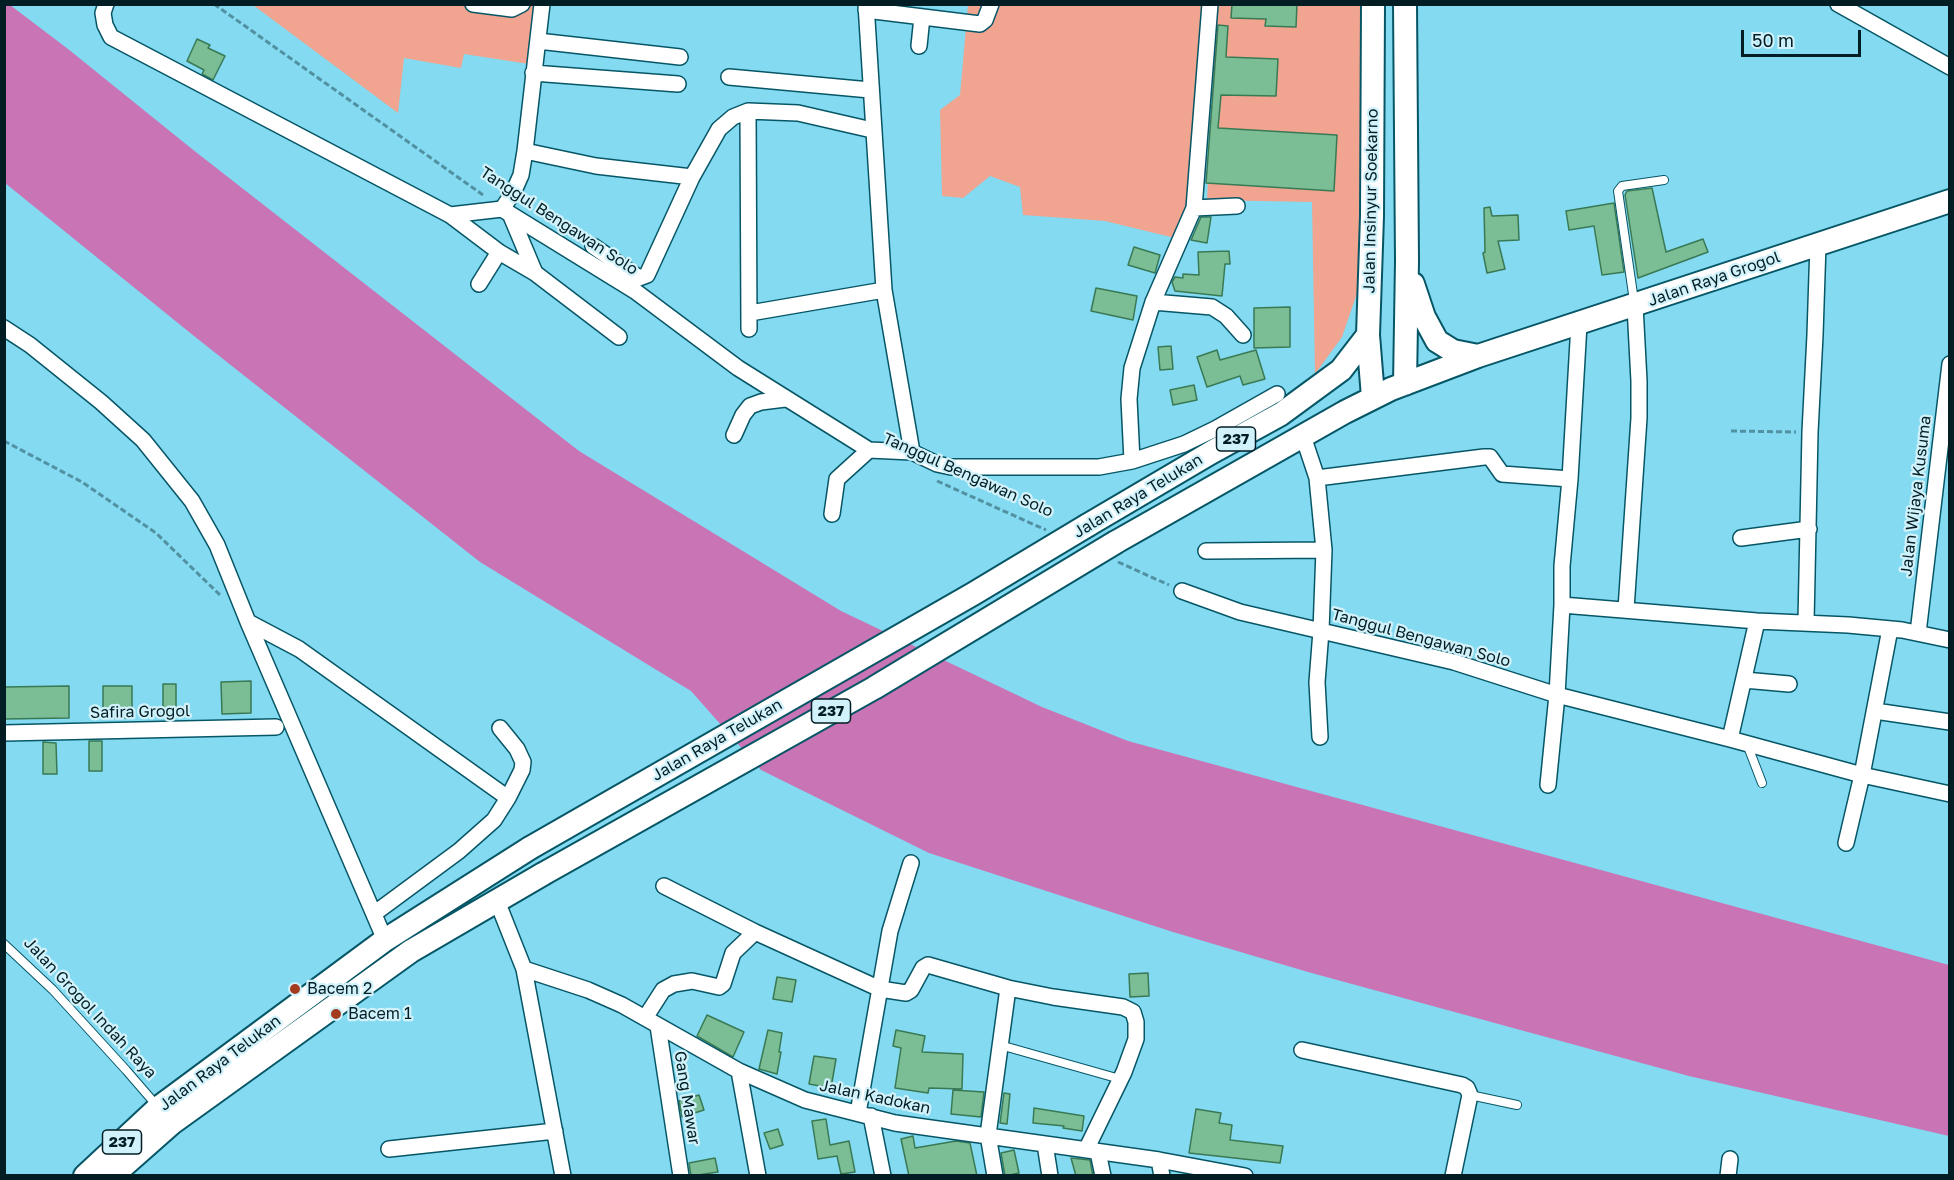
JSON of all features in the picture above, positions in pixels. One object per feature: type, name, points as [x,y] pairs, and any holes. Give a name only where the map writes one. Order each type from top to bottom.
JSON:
[{"type":"main road","points":[[1373,13],[1383,14],[1392,10],[1401,14],[1405,12]]},
{"type":"main road","name":"Jalan Insinyur Soekarno","points":[[1405,12],[1407,261],[1405,384]]},
{"type":"main road","name":"Jalan Insinyur Soekarno","points":[[1372,397],[1368,335],[1372,216],[1373,13]]},
{"type":"main road","name":"Jalan Raya Grogol","points":[[1405,384],[1478,356],[1950,201]]},
{"type":"main road","points":[[1407,261],[1416,299],[1437,341],[1453,351],[1478,356]]},
{"type":"main road","name":"Jalan Raya Telukan","points":[[85,1176],[165,1116],[385,940],[530,848],[974,594],[1212,452],[1281,414],[1341,370],[1368,335]]},
{"type":"main road","name":"Jalan Raya Telukan","points":[[112,1176],[165,1116],[411,951],[543,874],[1116,552],[1303,436],[1372,397],[1405,384]]},
{"type":"street","points":[[106,4],[103,13],[105,25],[111,37],[450,215],[499,252],[535,273],[619,337]]},
{"type":"street","points":[[473,4],[512,9],[522,4]]},
{"type":"street","points":[[535,273],[507,212],[520,175],[525,151],[542,4]]},
{"type":"street","points":[[912,452],[884,290],[872,130],[866,7],[980,24],[985,20],[991,4]]},
{"type":"street","points":[[1132,461],[1130,399],[1132,368],[1153,302],[1194,208],[1210,4]]},
{"type":"street","points":[[1838,4],[1950,68]]},
{"type":"street","points":[[919,46],[922,17]]},
{"type":"street","points":[[538,42],[680,57]]},
{"type":"street","points":[[533,73],[678,84]]},
{"type":"street","points":[[729,77],[870,90]]},
{"type":"street","points":[[593,246],[639,278],[647,275],[692,177],[719,129],[733,117],[748,111],[798,113],[872,130]]},
{"type":"street","points":[[748,111],[749,329]]},
{"type":"street","points":[[525,151],[596,166],[692,177]]},
{"type":"street","points":[[1194,208],[1237,207]]},
{"type":"street","points":[[450,215],[507,212]]},
{"type":"street","name":"Tanggul Bengawan Solo","points":[[507,212],[635,291],[738,368],[869,450]]},
{"type":"street","points":[[1806,622],[1810,432],[1818,244]]},
{"type":"street","points":[[479,284],[499,252]]},
{"type":"street","points":[[750,313],[884,290]]},
{"type":"street","points":[[1153,302],[1212,307],[1226,316],[1243,335]]},
{"type":"street","points":[[1626,609],[1639,418],[1635,306]]},
{"type":"street","points":[[1548,785],[1557,695],[1562,566],[1570,479],[1579,324]]},
{"type":"street","points":[[4,328],[30,345],[101,402],[143,440],[192,501],[217,545],[385,940]]},
{"type":"street","name":"Jalan Wijaya Kusuma","points":[[1918,633],[1950,364]]},
{"type":"street","points":[[832,514],[837,479],[869,450],[912,452],[937,464],[951,467],[1099,467],[1132,461],[1184,444],[1277,394]]},
{"type":"street","points":[[734,435],[750,406],[760,402],[785,399]]},
{"type":"street","points":[[1303,436],[1317,478],[1324,550],[1317,682],[1320,737]]},
{"type":"street","points":[[1317,478],[1490,457],[1502,474],[1570,479]]},
{"type":"street","points":[[1741,538],[1809,529]]},
{"type":"street","points":[[1206,551],[1324,550]]},
{"type":"street","name":"Tanggul Bengawan Solo","points":[[1182,591],[1240,612],[1454,662],[1557,695],[1862,775],[1950,794]]},
{"type":"street","points":[[1562,605],[1758,621],[1890,628],[1950,640]]},
{"type":"street","points":[[247,619],[300,649],[508,798]]},
{"type":"street","points":[[1730,739],[1758,621]]},
{"type":"street","points":[[1846,843],[1862,775],[1890,628]]},
{"type":"street","points":[[1744,680],[1789,684]]},
{"type":"street","points":[[1875,711],[1950,722]]},
{"type":"street","name":"Safira Grogol","points":[[4,733],[276,728]]},
{"type":"street","points":[[375,913],[459,851],[494,820],[508,798],[522,770],[523,762],[517,749],[500,728]]},
{"type":"street","points":[[883,1176],[865,1114],[880,989],[890,931],[911,862]]},
{"type":"street","points":[[664,886],[755,932],[880,989],[906,993],[911,990],[923,968],[928,965],[1008,988],[1123,1007],[1133,1012],[1136,1022],[1136,1039],[1092,1151],[1103,1176]]},
{"type":"street","points":[[496,901],[524,969],[563,1176]]},
{"type":"street","points":[[651,1022],[663,990],[674,984],[692,981],[719,987],[723,984],[733,953],[755,932]]},
{"type":"street","name":"Jalan Kadokan","points":[[524,969],[588,990],[622,1005],[739,1071],[805,1100],[895,1123],[1092,1151],[1161,1168],[1245,1176]]},
{"type":"street","points":[[995,1176],[988,1135],[1008,988]]},
{"type":"street","name":"Gang Mawar","points":[[651,1022],[681,1176]]},
{"type":"street","points":[[1302,1050],[1462,1085],[1467,1088],[1470,1095],[1453,1176]]},
{"type":"street","points":[[739,1071],[758,1176]]},
{"type":"street","points":[[388,1149],[555,1131]]},
{"type":"street","points":[[1045,1144],[1050,1176]]},
{"type":"street","points":[[1728,1176],[1730,1159]]},
{"type":"lane","points":[[1635,306],[1618,191],[1622,186],[1664,180]]},
{"type":"lane","points":[[1747,744],[1762,783]]},
{"type":"lane","name":"Jalan Grogol Indah Raya","points":[[4,944],[53,990],[165,1116]]},
{"type":"lane","points":[[1000,1045],[1120,1079]]},
{"type":"lane","points":[[1470,1095],[1517,1105]]},
{"type":"path","name":"Tanggul Bengawan Solo","points":[[214,4],[507,212]]},
{"type":"path","points":[[1731,431],[1810,432]]},
{"type":"path","points":[[4,441],[82,482],[156,533],[217,594],[247,619]]},
{"type":"path","name":"Tanggul Bengawan Solo","points":[[934,479],[1052,532]]},
{"type":"path","points":[[1116,552],[1182,591]]},
{"type":"shaded area","points":[[4,5],[10,5],[68,49],[192,149],[579,451],[841,611],[1042,707],[1128,741],[1949,965],[1949,1136],[1689,1076],[1308,972],[1173,932],[929,853],[761,770],[691,691],[480,562],[5,183]]},
{"type":"shaded area","points":[[253,5],[535,5],[529,64],[464,54],[461,68],[404,58],[398,113]]},
{"type":"shaded area","points":[[968,5],[1205,5],[1193,184],[1175,238],[1105,221],[1023,215],[1020,187],[990,176],[963,198],[942,196],[940,110],[960,95]]},
{"type":"shaded area","points":[[1217,5],[1360,5],[1363,276],[1342,337],[1315,374],[1312,202],[1207,200]]},
{"type":"building","points":[[1232,4],[1297,4],[1296,27],[1265,26],[1266,19],[1231,18]]},
{"type":"building","points":[[1218,25],[1228,26],[1226,57],[1278,59],[1276,96],[1221,95],[1218,128],[1337,135],[1334,191],[1206,183]]},
{"type":"building","points":[[197,39],[210,45],[208,48],[225,56],[213,80],[202,74],[204,70],[187,61]]},
{"type":"building","points":[[1652,188],[1666,252],[1703,239],[1708,252],[1638,278],[1625,195],[1627,191]]},
{"type":"building","points":[[1614,203],[1624,272],[1602,275],[1594,226],[1569,230],[1566,211]]},
{"type":"building","points":[[1490,207],[1492,216],[1518,215],[1519,240],[1498,241],[1505,269],[1487,273],[1483,253],[1485,252],[1484,208]]},
{"type":"building","points":[[1201,217],[1211,217],[1207,243],[1191,240]]},
{"type":"building","points":[[1134,247],[1160,255],[1155,273],[1128,265]]},
{"type":"building","points":[[1229,251],[1230,264],[1225,264],[1222,296],[1175,291],[1172,282],[1175,277],[1183,278],[1183,274],[1199,275],[1198,252]]},
{"type":"building","points":[[1096,288],[1137,296],[1133,320],[1091,311]]},
{"type":"building","points":[[1290,307],[1290,347],[1254,348],[1254,308]]},
{"type":"building","points":[[1171,346],[1173,369],[1160,370],[1158,347]]},
{"type":"building","points":[[1217,350],[1220,360],[1256,350],[1265,379],[1243,385],[1240,376],[1207,387],[1197,357]]},
{"type":"building","points":[[1194,385],[1197,400],[1173,405],[1170,390]]},
{"type":"building","points":[[251,681],[251,713],[222,714],[221,682]]},
{"type":"building","points":[[163,684],[176,684],[176,716],[163,716]]},
{"type":"building","points":[[69,686],[69,718],[4,719],[4,687]]},
{"type":"building","points":[[103,686],[132,686],[132,718],[103,718]]},
{"type":"building","points":[[89,741],[102,741],[102,771],[89,771]]},
{"type":"building","points":[[43,742],[56,743],[57,774],[43,774]]},
{"type":"building","points":[[1148,973],[1149,996],[1130,997],[1129,974]]},
{"type":"building","points":[[777,977],[796,980],[792,1002],[773,999]]},
{"type":"building","points":[[707,1015],[744,1032],[733,1057],[697,1036]]},
{"type":"building","points":[[768,1030],[782,1033],[777,1074],[759,1069]]},
{"type":"building","points":[[896,1030],[925,1036],[922,1052],[963,1054],[962,1089],[929,1088],[928,1093],[895,1088],[901,1048],[893,1046]]},
{"type":"building","points":[[814,1056],[836,1059],[831,1088],[809,1084]]},
{"type":"building","points":[[953,1090],[984,1092],[981,1117],[951,1114]]},
{"type":"building","points":[[1004,1093],[1010,1094],[1007,1124],[1000,1123]]},
{"type":"building","points":[[699,1095],[704,1110],[682,1117],[679,1101]]},
{"type":"building","points":[[1034,1108],[1084,1116],[1082,1131],[1063,1128],[1064,1126],[1033,1123]]},
{"type":"building","points":[[1196,1109],[1221,1113],[1219,1123],[1232,1125],[1230,1140],[1283,1146],[1280,1163],[1189,1153]]},
{"type":"building","points":[[826,1119],[830,1145],[849,1141],[855,1172],[841,1174],[837,1156],[818,1159],[812,1121]]},
{"type":"building","points":[[778,1129],[783,1145],[770,1149],[764,1133]]},
{"type":"building","points":[[913,1136],[915,1148],[956,1141],[970,1143],[977,1176],[909,1176],[901,1139]]},
{"type":"building","points":[[1014,1150],[1019,1173],[1005,1176],[1001,1153]]},
{"type":"building","points":[[715,1158],[718,1172],[691,1176],[689,1163]]},
{"type":"building","points":[[1071,1158],[1090,1160],[1093,1176],[1076,1176]]},
{"type":"place","name":"Bacem 2","points":[[295,989]]},
{"type":"place","name":"Bacem 1","points":[[336,1014]]}]
